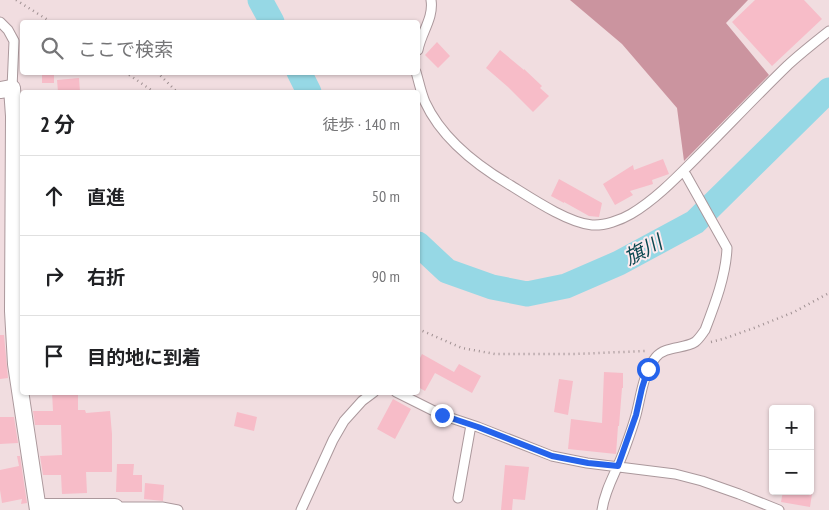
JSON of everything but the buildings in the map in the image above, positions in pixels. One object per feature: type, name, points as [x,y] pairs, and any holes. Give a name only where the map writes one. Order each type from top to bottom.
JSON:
[{"type":"street","points":[[6,89],[14,116],[6,253],[20,392]]},
{"type":"street","points":[[20,395],[38,509],[115,506]]},
{"type":"lane","points":[[420,44],[432,7],[431,0]]},
{"type":"lane","points":[[0,22],[8,30],[14,41],[6,89]]},
{"type":"lane","points":[[417,75],[424,101],[439,126],[455,145],[498,178],[543,205],[563,216],[593,225],[616,221],[631,214],[684,174],[789,64],[829,31]]},
{"type":"lane","points":[[602,510],[606,494],[636,415],[648,369],[660,352],[694,342],[705,330],[719,289],[727,248],[684,174]]},
{"type":"lane","points":[[301,510],[333,440],[344,421],[370,395]]},
{"type":"lane","points":[[402,395],[442,415],[552,456],[588,463],[675,474],[740,494],[779,510]]},
{"type":"lane","points":[[458,498],[471,425]]},
{"type":"lane","points":[[115,506],[162,507],[178,510]]},
{"type":"path","points":[[16,0],[48,20]]},
{"type":"path","points":[[129,75],[151,90]]},
{"type":"path","points":[[160,75],[176,90]]},
{"type":"path","points":[[694,342],[708,343],[754,328],[794,312],[829,293]]},
{"type":"path","points":[[420,330],[462,348],[495,354],[575,354],[650,350],[660,352]]},
{"type":"shaded area","points":[[570,0],[748,0],[726,23],[769,75],[684,161],[677,108],[622,44]]},
{"type":"waterway","name":"旗川","points":[[260,0],[271,20]]},
{"type":"waterway","name":"旗川","points":[[300,75],[308,90]]},
{"type":"waterway","name":"旗川","points":[[420,246],[447,271],[492,287],[527,294],[566,286],[619,263],[695,222],[829,90]]},
{"type":"route","points":[[442,415],[552,456],[588,463],[618,466],[636,415],[648,369]]}]
